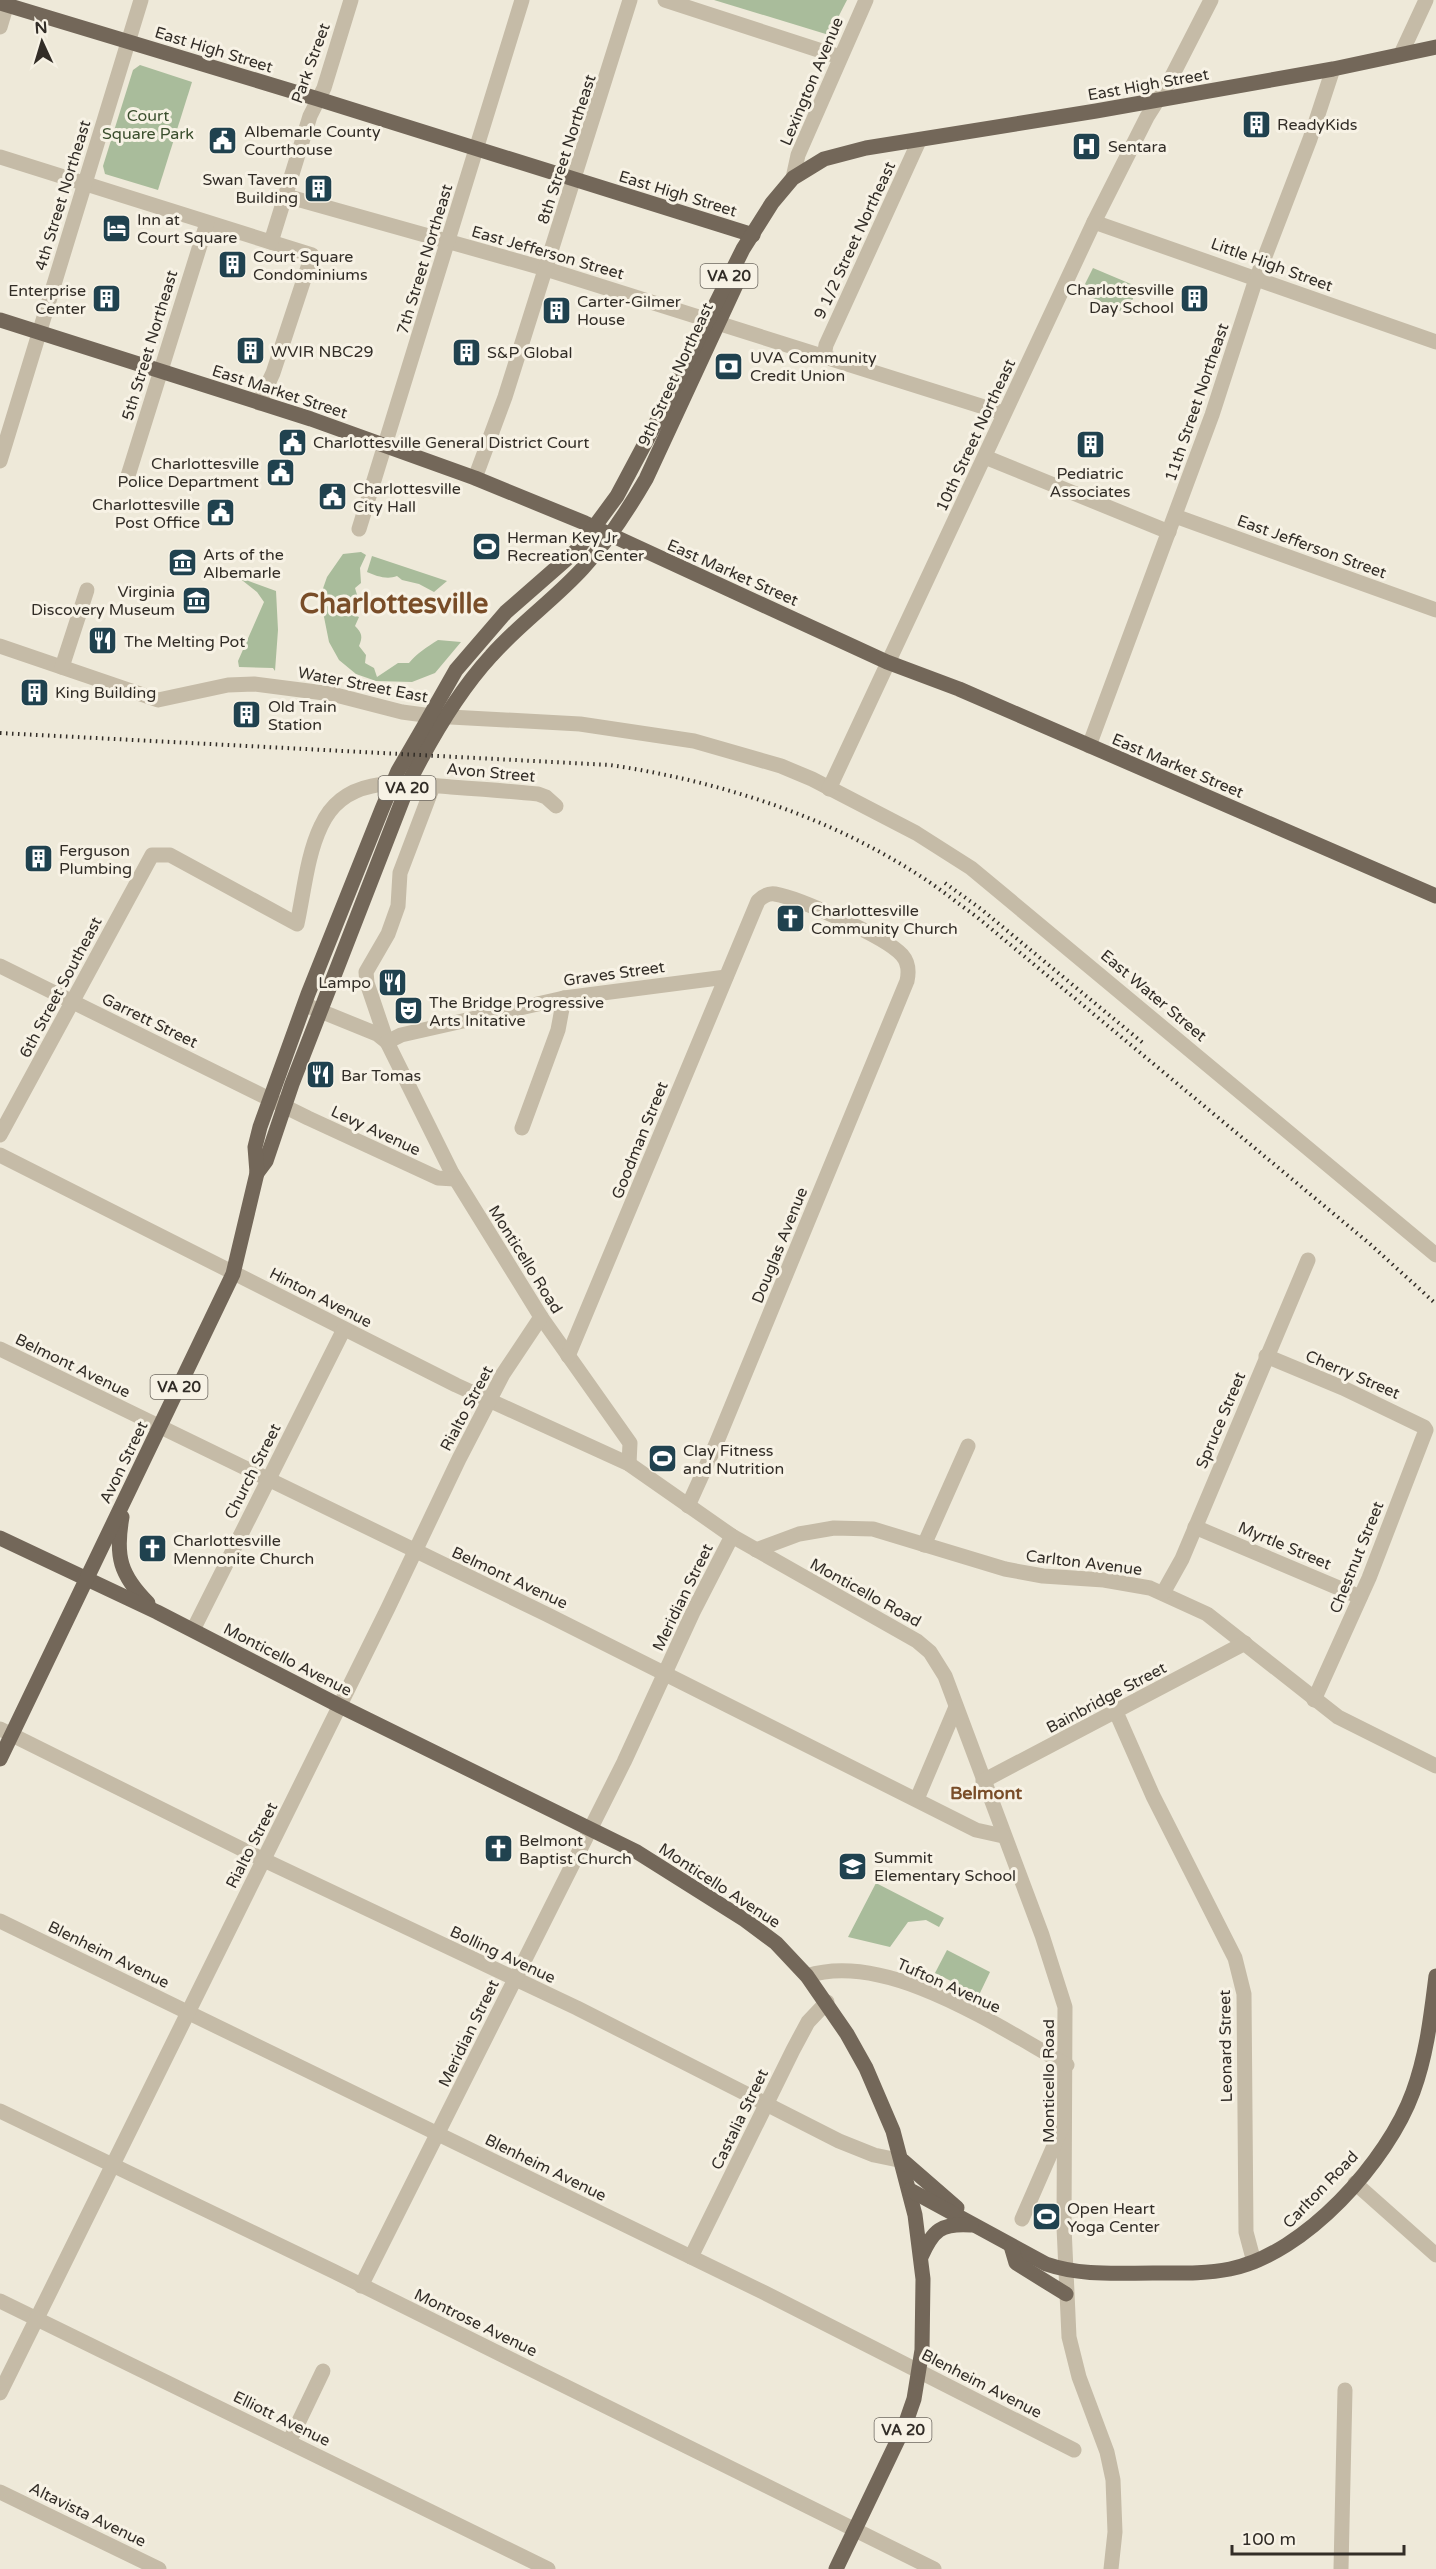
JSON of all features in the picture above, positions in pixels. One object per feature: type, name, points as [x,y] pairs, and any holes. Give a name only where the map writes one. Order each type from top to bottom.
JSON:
[{"type":"main road","name":"East High Street","points":[[5,3],[753,235],[772,203],[793,178],[812,165],[836,155],[1333,69],[1436,47]]},
{"type":"main road","name":"9th Street Northeast","points":[[356,897],[431,738],[489,658],[576,576],[610,536],[646,479],[743,249],[753,235]]},
{"type":"main road","name":"East Market Street","points":[[0,320],[387,445],[475,478],[596,528],[887,662],[959,689],[1436,896]]},
{"type":"main road","name":"9th Street Northeast","points":[[356,897],[398,771],[456,670],[507,612],[578,549],[596,528],[632,472],[714,320]]},
{"type":"main road","name":"Avon Street","points":[[0,1759],[6,1732],[125,1501],[233,1274],[257,1173],[266,1161],[277,1103],[304,1005],[356,897]]},
{"type":"main road","name":"Avon Street","points":[[277,1103],[320,1011],[356,897]]},
{"type":"main road","name":"VA 20","points":[[125,1501],[118,1538],[122,1568],[136,1590],[157,1612]]},
{"type":"main road","name":"Monticello Avenue","points":[[0,1538],[157,1612],[655,1863],[745,1920],[776,1943],[807,1976],[827,2002],[866,2068],[903,2161],[921,2258],[923,2324],[920,2371],[905,2425],[836,2569]]},
{"type":"main road","name":"Carlton Road","points":[[1065,2270],[1099,2274],[1205,2272],[1254,2262],[1274,2254],[1310,2230],[1355,2183],[1391,2136],[1413,2093],[1428,2038],[1436,1976]]},
{"type":"main road","name":"Bolling Avenue","points":[[903,2161],[977,2226]]},
{"type":"main road","name":"Bolling Avenue","points":[[910,2190],[1011,2246],[1046,2264],[1065,2270]]},
{"type":"main road","points":[[921,2258],[929,2239],[939,2229],[956,2224],[977,2226]]},
{"type":"main road","points":[[1011,2246],[1016,2263],[1066,2294]]},
{"type":"street","name":"4th Street Northeast","points":[[0,461],[141,0]]},
{"type":"street","name":"Park Street","points":[[272,242],[310,116],[318,99],[351,0]]},
{"type":"street","name":"7th Street Northeast","points":[[359,529],[387,445],[522,0]]},
{"type":"street","name":"8th Street Northeast","points":[[475,478],[506,397],[630,0]]},
{"type":"street","points":[[665,0],[840,57]]},
{"type":"street","name":"Lexington Avenue","points":[[793,178],[798,155],[866,0]]},
{"type":"street","name":"10th Street Northeast","points":[[829,789],[1094,222],[1147,117],[1160,99],[1211,0]]},
{"type":"street","points":[[1401,54],[1426,0]]},
{"type":"street","points":[[0,27],[5,3]]},
{"type":"street","name":"11th Street Northeast","points":[[1089,746],[1212,415],[1257,277],[1310,139],[1333,69]]},
{"type":"street","name":"9 1/2 Street Northeast","points":[[824,356],[826,345],[919,141]]},
{"type":"street","points":[[0,157],[312,255],[273,373],[259,403]]},
{"type":"street","name":"East Jefferson Street","points":[[286,196],[546,269],[714,320],[1003,413]]},
{"type":"street","name":"Little High Street","points":[[1094,222],[1257,277],[1436,342]]},
{"type":"street","name":"5th Street Northeast","points":[[127,479],[207,223]]},
{"type":"street","points":[[985,457],[1169,532]]},
{"type":"street","name":"East Jefferson Street","points":[[1175,516],[1436,610]]},
{"type":"street","points":[[62,667],[87,590]]},
{"type":"street","name":"Water Street East","points":[[0,646],[158,700],[228,685],[254,684],[332,694],[422,714],[580,724],[659,734],[782,766],[829,789]]},
{"type":"street","name":"Avon Street","points":[[152,855],[170,855],[297,924],[315,841],[334,804],[361,788],[376,784],[538,794],[546,797],[556,806]]},
{"type":"street","name":"Monticello Road","points":[[433,786],[400,873],[398,906],[388,934],[366,972],[367,983],[387,1042],[455,1179],[540,1317],[630,1443],[629,1464],[732,1536],[917,1641],[939,1664],[956,1707],[1062,1992],[1067,2026],[1066,2294],[1073,2358],[1095,2415],[1113,2480],[1115,2532],[1111,2569]]},
{"type":"street","name":"East Water Street","points":[[829,789],[916,833],[998,889],[1436,1256]]},
{"type":"street","name":"6th Street Southeast","points":[[0,1135],[152,855]]},
{"type":"street","name":"Douglas Avenue","points":[[688,1506],[777,1299],[901,996],[909,970],[899,952],[839,918],[775,894],[763,896],[758,900],[742,938]]},
{"type":"street","name":"Goodman Street","points":[[567,1356],[742,938]]},
{"type":"street","name":"Garrett Street","points":[[0,966],[277,1103]]},
{"type":"street","name":"Graves Street","points":[[387,1042],[401,1035],[564,998],[726,976]]},
{"type":"street","points":[[522,1128],[558,1030],[564,998]]},
{"type":"street","points":[[304,1005],[377,1034],[387,1042]]},
{"type":"street","name":"Levy Avenue","points":[[277,1103],[438,1178],[455,1179]]},
{"type":"street","name":"Hinton Avenue","points":[[0,1155],[344,1329],[629,1464]]},
{"type":"street","name":"Spruce Street","points":[[1162,1593],[1172,1578],[1195,1527],[1308,1260]]},
{"type":"street","name":"Rialto Street","points":[[0,2393],[490,1400],[540,1317]]},
{"type":"street","name":"Church Street","points":[[193,1630],[344,1329]]},
{"type":"street","name":"Belmont Avenue","points":[[0,1349],[665,1674],[976,1830],[1004,1836]]},
{"type":"street","name":"Cherry Street","points":[[1266,1356],[1343,1388],[1424,1427]]},
{"type":"street","name":"Chestnut Street","points":[[1314,1700],[1360,1597],[1426,1430],[1424,1427]]},
{"type":"street","points":[[924,1545],[968,1446]]},
{"type":"street","name":"Carlton Avenue","points":[[756,1550],[799,1534],[854,1527],[885,1532],[1005,1569],[1043,1576],[1125,1582],[1162,1593],[1207,1614],[1314,1700],[1360,1730],[1436,1766]]},
{"type":"street","name":"Myrtle Street","points":[[1195,1527],[1360,1597]]},
{"type":"street","name":"Meridian Street","points":[[361,2286],[732,1536]]},
{"type":"street","name":"Bainbridge Street","points":[[983,1781],[1245,1643]]},
{"type":"street","points":[[917,1799],[956,1707]]},
{"type":"street","name":"Leonard Street","points":[[1116,1712],[1153,1796],[1235,1958],[1241,1976],[1245,2033],[1246,2232],[1254,2262]]},
{"type":"street","name":"Bolling Avenue","points":[[6,1732],[264,1860],[767,2103],[838,2140],[874,2155],[903,2161]]},
{"type":"street","name":"Blenheim Avenue","points":[[0,1921],[691,2257],[1074,2450]]},
{"type":"street","name":"Tufton Avenue","points":[[807,1976],[837,1969],[858,1970],[906,1982],[987,2021],[1067,2065]]},
{"type":"street","name":"Castalia Street","points":[[691,2257],[808,2022],[827,2002]]},
{"type":"street","name":"Montrose Avenue","points":[[0,2110],[934,2569]]},
{"type":"street","points":[[1022,2219],[1066,2116]]},
{"type":"street","points":[[1355,2183],[1436,2255]]},
{"type":"street","name":"Elliott Avenue","points":[[0,2301],[548,2569]]},
{"type":"street","points":[[289,2442],[323,2371]]},
{"type":"street","points":[[1341,2569],[1345,2390]]},
{"type":"street","name":"Altavista Avenue","points":[[0,2492],[159,2569]]},
{"type":"green space","points":[[714,0],[847,0],[829,35]]},
{"type":"green space","name":"Court Square Park","points":[[140,65],[192,82],[158,190],[105,174],[103,166],[133,70]]},
{"type":"green space","points":[[1093,268],[1138,287],[1126,314],[1081,292]]},
{"type":"green space","points":[[361,552],[366,555],[360,568],[361,583],[355,588],[358,598],[354,605],[358,610],[320,597],[327,577],[343,554]]},
{"type":"green space","points":[[372,556],[447,581],[434,592],[397,576],[385,578],[374,575],[367,572]]},
{"type":"green space","points":[[238,577],[276,591],[278,630],[275,671],[273,668],[239,667],[238,661],[264,602],[257,592]]},
{"type":"green space","points":[[329,606],[359,617],[355,626],[361,635],[359,646],[366,655],[365,663],[374,668],[377,677],[398,663],[409,663],[438,640],[461,642],[435,673],[412,682],[376,681],[356,674],[339,660],[329,642],[322,607]]},
{"type":"green space","points":[[876,1883],[944,1918],[939,1927],[926,1920],[908,1922],[890,1947],[848,1937]]},
{"type":"green space","points":[[947,1950],[990,1972],[979,1995],[935,1973]]},
{"type":"railway","points":[[0,733],[610,765],[691,780],[770,803],[808,818],[882,853],[925,879],[977,917],[1370,1244],[1436,1304]]},
{"type":"railway","points":[[945,883],[981,909],[1143,1043]]},
{"type":"place","name":"ReadyKids","points":[[1256,124]]},
{"type":"place","name":"Albemarle County Courthouse","points":[[223,140]]},
{"type":"place","name":"Sentara","points":[[1087,146]]},
{"type":"place","name":"Swan Tavern Building","points":[[319,188]]},
{"type":"place","name":"Inn at Court Square","points":[[116,228]]},
{"type":"place","name":"Court Square Condominiums","points":[[232,265]]},
{"type":"place","name":"Charlottesville Day School","points":[[1195,298]]},
{"type":"place","name":"Enterprise Center","points":[[107,299]]},
{"type":"place","name":"Carter-Gilmer House","points":[[556,310]]},
{"type":"place","name":"WVIR NBC29","points":[[250,351]]},
{"type":"place","name":"S&P Global","points":[[466,352]]},
{"type":"place","name":"UVA Community Credit Union","points":[[729,366]]},
{"type":"place","name":"Charlottesville General District Court","points":[[292,442]]},
{"type":"place","name":"Pediatric Associates","points":[[1090,445]]},
{"type":"place","name":"Charlottesville Police Department","points":[[280,472]]},
{"type":"place","name":"Charlottesville City Hall","points":[[332,497]]},
{"type":"place","name":"Charlottesville Post Office","points":[[221,513]]},
{"type":"place","name":"Herman Key Jr Recreation Center","points":[[486,546]]},
{"type":"place","name":"Arts of the Albemarle","points":[[182,563]]},
{"type":"place","name":"Virginia Discovery Museum","points":[[196,600]]},
{"type":"place","name":"The Melting Pot","points":[[103,641]]},
{"type":"place","name":"King Building","points":[[34,692]]},
{"type":"place","name":"Old Train Station","points":[[247,715]]},
{"type":"place","name":"Ferguson Plumbing","points":[[38,859]]},
{"type":"place","name":"Charlottesville Community Church","points":[[790,919]]},
{"type":"place","name":"Lampo","points":[[392,982]]},
{"type":"place","name":"The Bridge Progressive Arts Initative","points":[[408,1011]]},
{"type":"place","name":"Bar Tomas","points":[[320,1075]]},
{"type":"place","name":"Clay Fitness and Nutrition","points":[[662,1459]]},
{"type":"place","name":"Charlottesville Mennonite Church","points":[[152,1549]]},
{"type":"place","name":"Belmont Baptist Church","points":[[498,1849]]},
{"type":"place","name":"Summit Elementary School","points":[[853,1866]]},
{"type":"place","name":"Open Heart Yoga Center","points":[[1046,2217]]},
{"type":"district","name":"Charlottesville","points":[[394,603]]},
{"type":"district","name":"Belmont","points":[[986,1793]]}]
